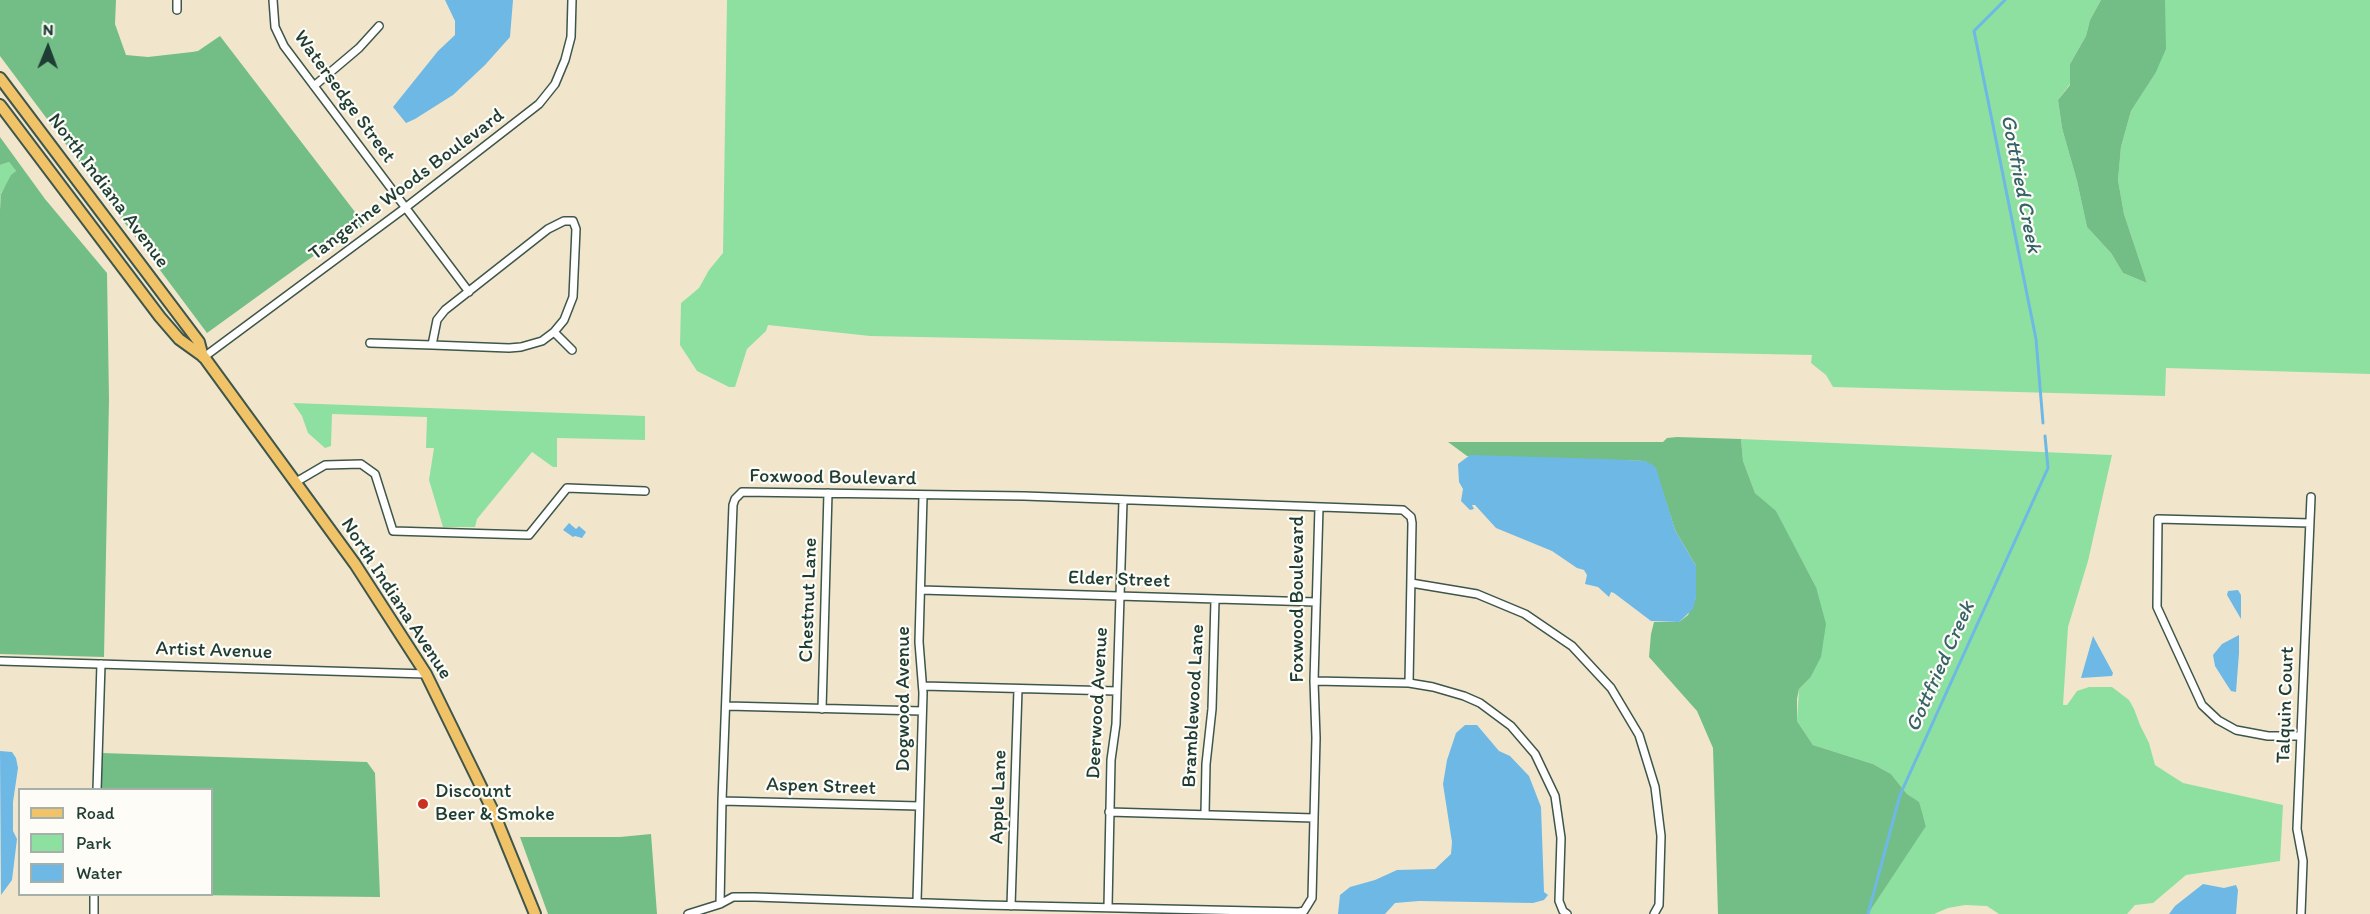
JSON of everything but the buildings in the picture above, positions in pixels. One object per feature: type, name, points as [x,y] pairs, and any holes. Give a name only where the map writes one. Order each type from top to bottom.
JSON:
[{"type":"main road","name":"North Indiana Avenue","points":[[0,78],[199,342],[204,357],[355,564],[426,674],[492,809],[535,914]]},
{"type":"main road","name":"North Indiana Avenue","points":[[0,105],[160,317],[179,339],[204,357]]},
{"type":"street","points":[[177,0],[177,10]]},
{"type":"street","name":"Watersedge Street","points":[[273,0],[273,13],[278,35],[284,46],[469,292]]},
{"type":"street","name":"Tangerine Woods Boulevard","points":[[204,357],[532,111],[555,84],[566,60],[571,37],[572,0]]},
{"type":"street","points":[[314,86],[379,27]]},
{"type":"street","points":[[370,343],[432,345],[521,347],[542,341],[564,320],[573,297],[576,229],[573,221],[564,221],[548,229],[441,314],[434,329],[432,345]]},
{"type":"street","points":[[554,332],[572,350]]},
{"type":"street","points":[[296,483],[325,465],[361,464],[375,474],[393,531],[529,535],[567,488],[645,491]]},
{"type":"street","name":"Foxwood Boulevard","points":[[688,914],[720,904],[733,897],[917,901],[1011,906],[1304,911],[1312,898],[1316,738],[1314,681],[1319,507],[1024,496],[923,496],[747,491],[738,494],[735,499],[722,801],[720,904]]},
{"type":"street","name":"Chestnut Lane","points":[[822,709],[828,493]]},
{"type":"street","name":"Dogwood Avenue","points":[[917,901],[923,686],[919,642],[923,496]]},
{"type":"street","name":"Talquin Court","points":[[2301,914],[2303,861],[2297,829],[2311,497]]},
{"type":"street","name":"Deerwood Avenue","points":[[1108,907],[1111,760],[1117,691],[1124,501]]},
{"type":"street","points":[[1319,507],[1400,510],[1408,513],[1412,523],[1409,683]]},
{"type":"street","points":[[2301,736],[2268,736],[2236,730],[2217,720],[2202,705],[2157,607],[2158,519],[2310,523]]},
{"type":"street","points":[[1411,583],[1477,594],[1525,614],[1572,646],[1611,688],[1638,735],[1655,787],[1660,836],[1659,905],[1654,914]]},
{"type":"street","name":"Elder Street","points":[[921,590],[1316,602]]},
{"type":"street","name":"Bramblewood Lane","points":[[1205,814],[1206,764],[1212,709],[1215,600]]},
{"type":"street","name":"Artist Avenue","points":[[0,661],[426,674]]},
{"type":"street","points":[[97,788],[100,664]]},
{"type":"street","points":[[1314,681],[1409,683],[1445,689],[1480,704],[1511,726],[1535,754],[1549,781],[1558,812],[1561,838],[1559,901],[1563,911],[1567,914]]},
{"type":"street","points":[[923,686],[1117,691]]},
{"type":"street","name":"Apple Lane","points":[[1011,906],[1018,689]]},
{"type":"street","points":[[727,706],[922,711]]},
{"type":"street","name":"Aspen Street","points":[[722,801],[919,806]]},
{"type":"street","points":[[1109,812],[1314,818]]},
{"type":"street","points":[[94,896],[94,914]]},
{"type":"green space","points":[[0,0],[116,0],[115,24],[126,55],[148,57],[198,51],[220,36],[365,225],[312,257],[207,333],[0,56]]},
{"type":"green space","points":[[727,0],[2101,0],[2090,20],[2086,36],[2070,64],[2070,84],[2058,100],[2062,128],[2087,227],[2111,253],[2123,273],[2147,283],[2124,214],[2118,180],[2121,147],[2131,111],[2155,74],[2165,23],[2165,0],[2370,0],[2370,374],[2166,368],[2165,396],[1833,387],[1826,375],[1811,363],[1812,355],[870,336],[768,325],[766,331],[747,349],[735,387],[729,387],[697,371],[680,345],[681,303],[699,288],[709,270],[723,253]]},
{"type":"green space","points":[[2101,0],[2165,0],[2166,49],[2155,74],[2131,111],[2121,147],[2118,180],[2124,214],[2147,283],[2123,273],[2111,253],[2087,227],[2062,128],[2058,100],[2070,85],[2070,64],[2086,36],[2090,20]]},
{"type":"green space","points":[[0,137],[45,199],[107,273],[109,400],[104,657],[0,654],[0,210],[1,194],[11,175],[16,171],[9,162],[0,165]]},
{"type":"green space","points":[[9,162],[16,171],[1,193],[0,210],[0,165]]},
{"type":"green space","points":[[293,403],[645,416],[645,440],[557,438],[557,467],[553,467],[532,452],[477,519],[475,527],[443,527],[429,480],[434,448],[426,448],[427,417],[332,414],[331,446],[325,448],[308,433],[302,416]]},
{"type":"green space","points":[[1667,438],[1741,439],[1743,461],[1755,493],[1776,511],[1816,587],[1826,624],[1821,657],[1810,678],[1799,689],[1797,721],[1813,745],[1873,764],[1891,774],[1907,794],[1919,802],[1926,826],[1868,914],[1718,914],[1713,748],[1697,711],[1649,657],[1654,622],[1679,622],[1688,615],[1696,598],[1696,566],[1675,530],[1657,474],[1645,461],[1467,456],[1448,442],[1663,442]]},
{"type":"green space","points":[[1741,439],[2112,455],[2088,561],[2068,627],[2063,705],[2067,705],[2077,691],[2089,687],[2112,687],[2129,700],[2134,709],[2149,743],[2155,765],[2183,783],[2283,805],[2280,861],[2186,875],[2153,903],[2135,905],[2127,914],[1999,914],[1987,906],[1965,905],[1948,908],[1934,914],[1868,914],[1926,825],[1918,802],[1907,794],[1891,774],[1873,764],[1813,745],[1797,721],[1799,689],[1810,678],[1816,587],[1776,512],[1755,493],[1743,461]]},
{"type":"green space","points":[[102,753],[367,762],[375,773],[380,897],[213,895],[213,788],[102,788]]},
{"type":"green space","points":[[651,834],[657,914],[548,914],[520,837],[620,837]]},
{"type":"water","points":[[445,0],[513,0],[510,37],[453,95],[406,123],[393,107],[438,51],[455,35],[455,21]]},
{"type":"water","points":[[1470,455],[1645,461],[1653,465],[1656,468],[1675,530],[1696,566],[1696,598],[1693,609],[1679,622],[1651,621],[1614,593],[1611,592],[1609,597],[1598,587],[1585,584],[1587,575],[1584,570],[1577,568],[1552,551],[1496,528],[1475,505],[1472,505],[1474,509],[1470,510],[1461,501],[1463,489],[1459,482],[1458,464]]},
{"type":"water","points":[[569,523],[576,529],[579,526],[586,532],[582,538],[573,537],[563,530]]},
{"type":"water","points":[[2238,590],[2241,595],[2241,619],[2227,595],[2228,591]]},
{"type":"water","points":[[2239,635],[2236,692],[2231,691],[2215,666],[2213,655],[2222,644]]},
{"type":"water","points":[[2093,636],[2113,673],[2112,676],[2081,678]]},
{"type":"water","points":[[1465,725],[1477,725],[1499,751],[1510,756],[1529,776],[1541,807],[1544,892],[1548,895],[1544,900],[1533,903],[1419,901],[1395,903],[1385,914],[1338,914],[1340,895],[1350,887],[1375,880],[1397,870],[1435,869],[1451,854],[1452,842],[1443,784],[1447,760],[1456,733]]},
{"type":"water","points":[[0,751],[12,752],[18,768],[13,802],[13,831],[17,839],[12,880],[1,895]]},
{"type":"water","points":[[2203,884],[2224,888],[2236,885],[2238,890],[2236,914],[2169,914],[2175,906]]},
{"type":"waterway","name":"Gottfried Creek","points":[[2005,0],[1974,31],[2036,339],[2043,423]]},
{"type":"waterway","name":"Gottfried Creek","points":[[1868,914],[1900,795],[2048,468],[2045,436]]},
{"type":"place","name":"Discount Beer & Smoke","points":[[423,804]]}]
